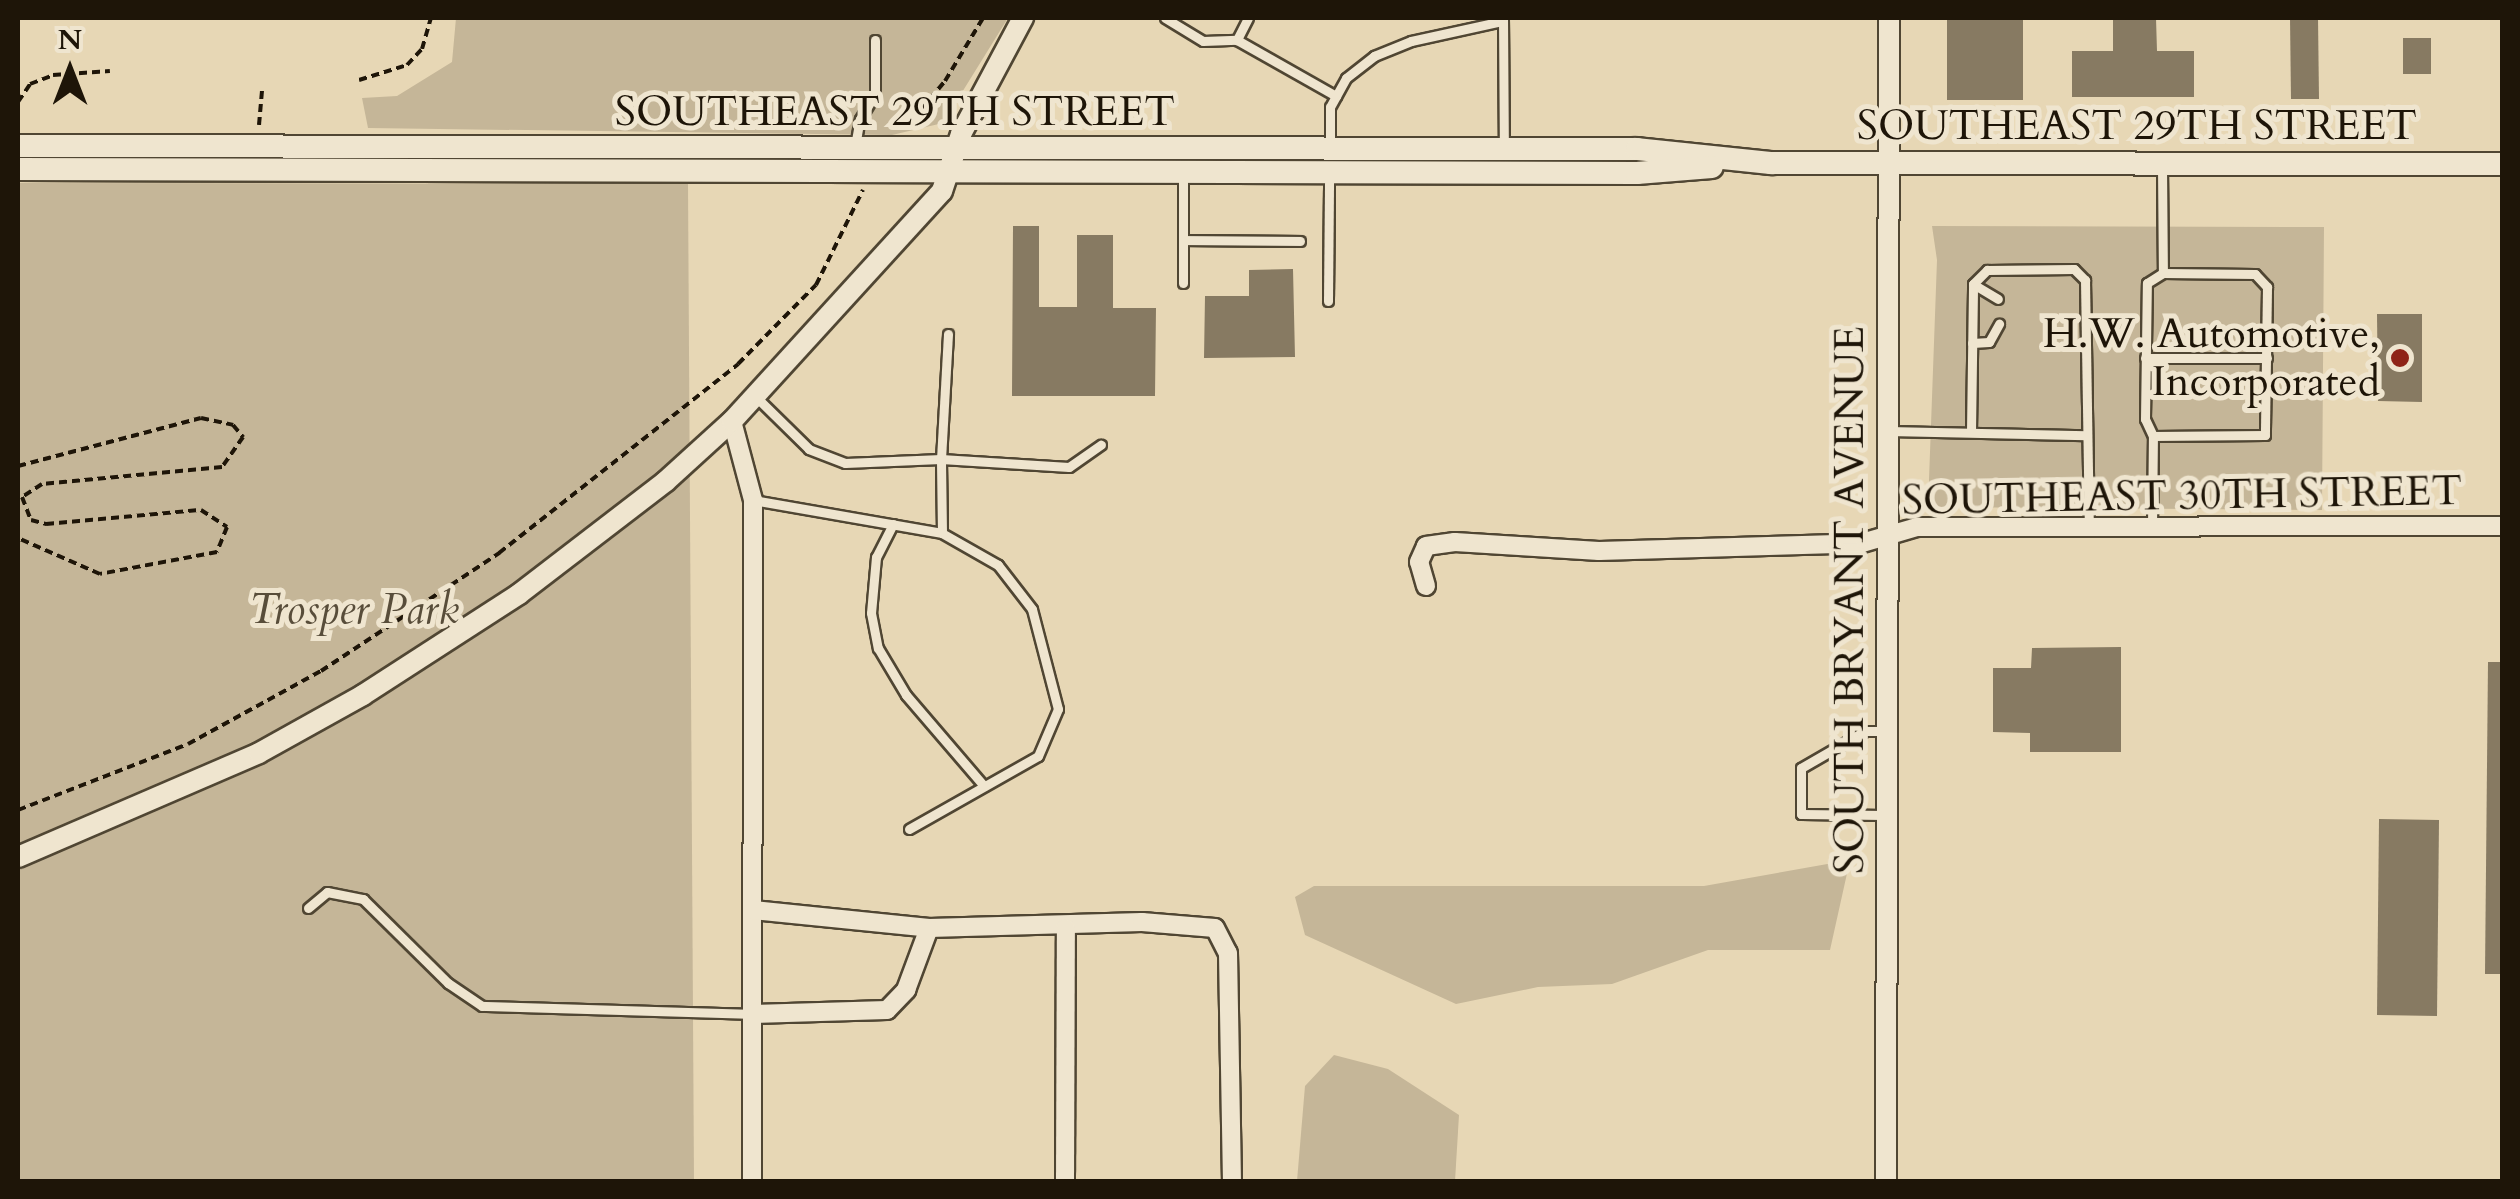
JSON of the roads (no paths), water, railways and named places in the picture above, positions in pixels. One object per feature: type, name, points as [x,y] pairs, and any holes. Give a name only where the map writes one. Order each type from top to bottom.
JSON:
[{"type":"main road","name":"SOUTHEAST 29TH STREET","points":[[18,146],[890,149],[952,161],[1183,172],[1504,150],[1637,150],[1770,163]]},
{"type":"main road","name":"SOUTHEAST 29TH STREET","points":[[18,169],[873,171],[952,161],[1330,161],[1638,173],[1770,163],[2502,164]]},
{"type":"street","points":[[18,857],[259,752],[421,660],[577,552],[732,421],[942,191],[952,161],[1023,18]]},
{"type":"street","name":"SOUTH BRYANT AVENUE","points":[[1886,1182],[1889,18]]},
{"type":"street","points":[[732,421],[752,500],[752,1182]]},
{"type":"street","name":"SOUTHEAST 30TH STREET","points":[[1426,586],[1419,562],[1426,546],[1454,542],[1618,550],[1862,543],[1917,527],[2502,526]]},
{"type":"street","points":[[753,910],[929,928],[1066,928],[1142,922],[1215,928],[1228,952],[1232,1182]]},
{"type":"street","points":[[752,1014],[886,1010],[906,990],[929,928]]},
{"type":"street","points":[[1065,1182],[1066,928]]},
{"type":"lane","points":[[1165,18],[1203,41],[1237,40],[1336,96]]},
{"type":"lane","points":[[1237,40],[1248,18]]},
{"type":"lane","points":[[1328,301],[1330,161],[1336,96],[1346,78],[1374,56],[1411,41],[1503,20],[1504,150]]},
{"type":"lane","points":[[855,149],[860,119],[876,94],[875,40]]},
{"type":"lane","points":[[2162,164],[2164,272]]},
{"type":"lane","points":[[1183,172],[1183,283]]},
{"type":"lane","points":[[1183,240],[1300,241]]},
{"type":"lane","points":[[1971,432],[1972,284],[1986,270],[2074,270],[2084,280],[2090,526]]},
{"type":"lane","points":[[2152,436],[2265,435],[2267,287],[2255,274],[2164,272],[2147,283],[2145,418],[2152,436],[2152,526]]},
{"type":"lane","points":[[1972,284],[1998,299]]},
{"type":"lane","points":[[1972,343],[1989,342],[1999,324]]},
{"type":"lane","points":[[942,533],[941,459],[948,334]]},
{"type":"lane","points":[[2145,358],[2267,358]]},
{"type":"lane","points":[[755,396],[810,448],[845,463],[941,459],[1069,466],[1101,446]]},
{"type":"lane","points":[[1888,430],[2086,435]]},
{"type":"lane","points":[[752,500],[942,533],[998,564],[1032,610],[1058,709],[1038,756],[909,829]]},
{"type":"lane","points":[[893,524],[876,557],[871,613],[878,648],[906,695],[984,786]]},
{"type":"lane","points":[[1888,816],[1801,814],[1801,768],[1865,731],[1889,731]]},
{"type":"lane","points":[[308,908],[327,892],[363,900],[448,984],[482,1006],[752,1014]]},
{"type":"place","name":"H.W. Automotive, Incorporated","points":[[2400,358]]},
{"type":"park label","name":"Trosper Park","points":[[354,610]]}]
